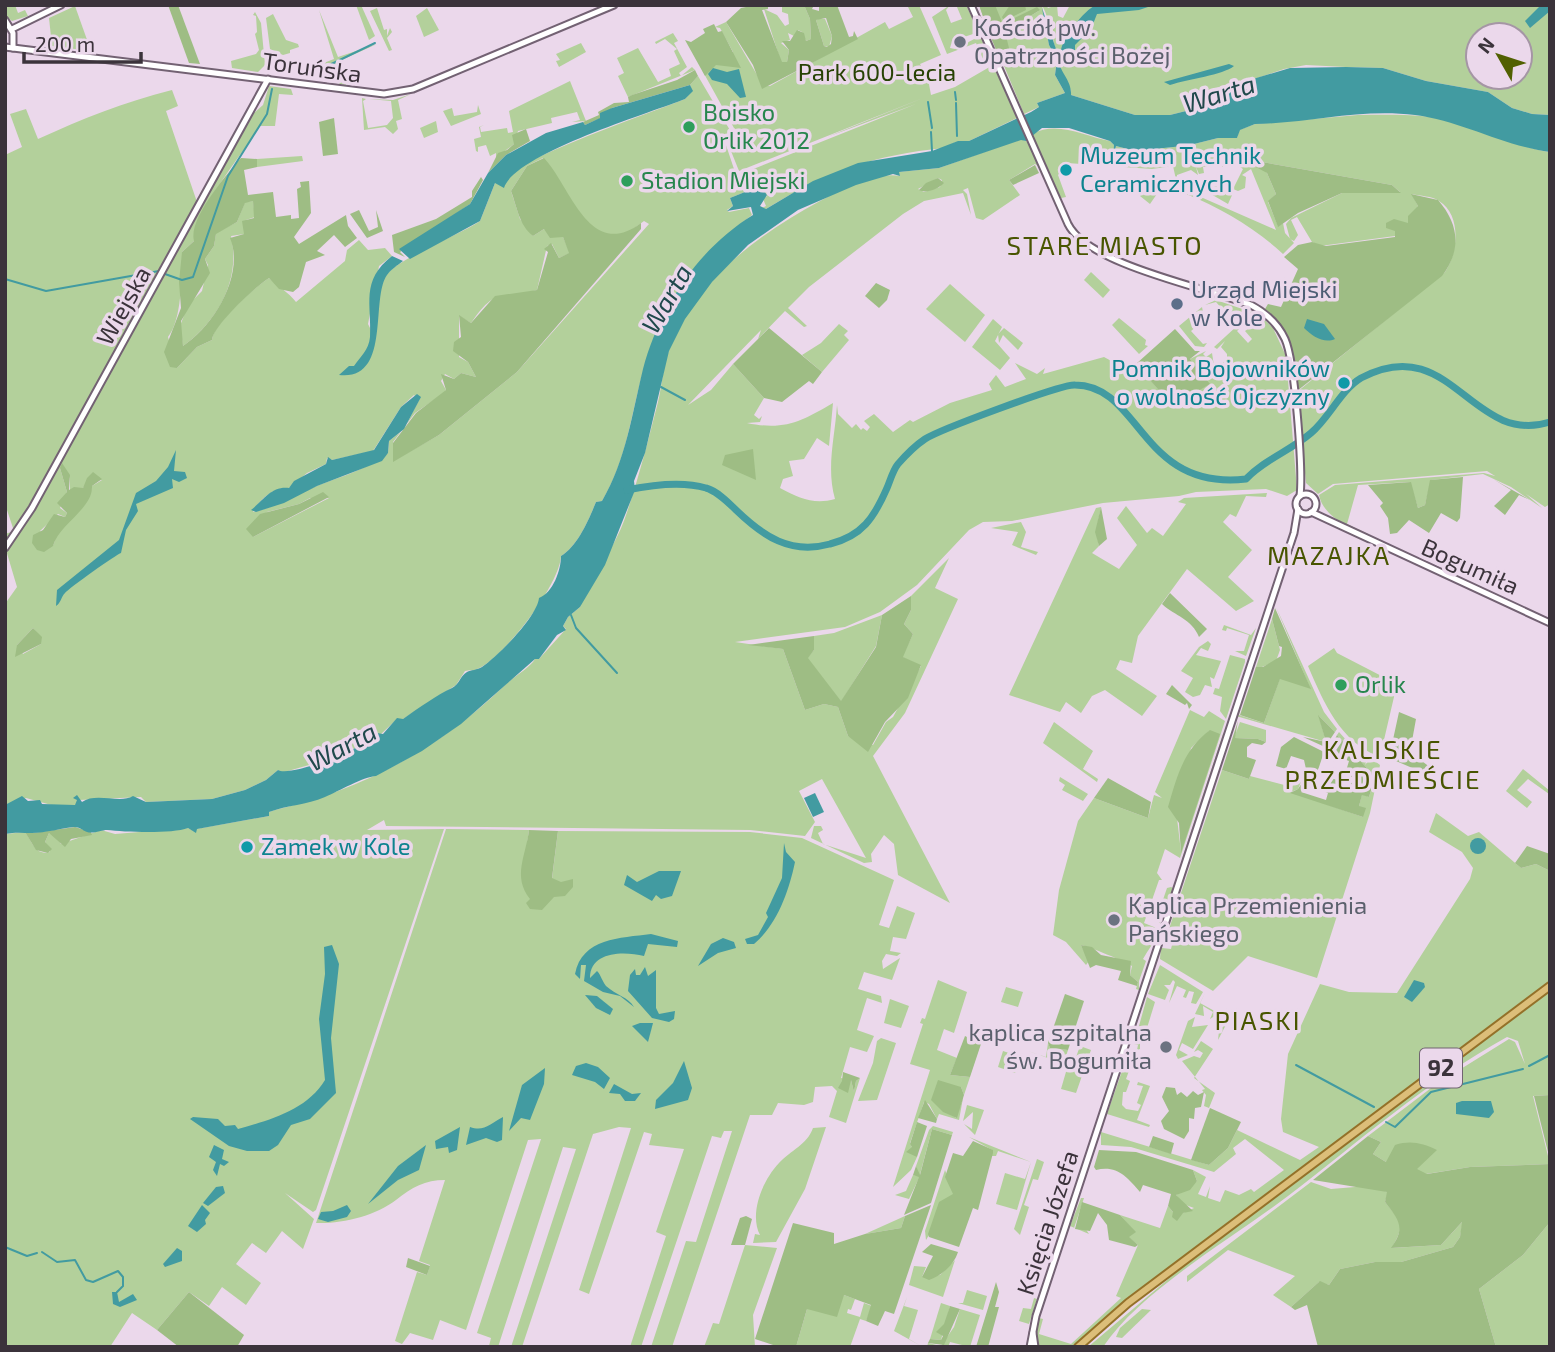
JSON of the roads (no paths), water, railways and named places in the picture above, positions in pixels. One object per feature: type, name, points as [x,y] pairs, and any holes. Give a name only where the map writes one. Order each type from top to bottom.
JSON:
[{"type":"main road","name":"92","points":[[1078,1347],[1146,1291],[1550,986]]},
{"type":"main road","name":"92","points":[[1084,1347],[1146,1291]]},
{"type":"street","points":[[12,29],[61,5]]},
{"type":"street","name":"Toruńska","points":[[5,47],[368,93],[406,90],[614,5]]},
{"type":"street","points":[[973,5],[1068,225],[1086,245],[1142,271],[1244,302],[1265,314],[1279,328],[1289,349],[1301,475],[1294,533]]},
{"type":"street","points":[[5,20],[12,29],[13,48]]},
{"type":"street","name":"Wiejska","points":[[5,548],[32,508],[268,79]]},
{"type":"street","points":[[1294,533],[1316,506],[1301,475]]},
{"type":"street","points":[[1300,496],[1309,495]]},
{"type":"street","name":"Bogumiła","points":[[1316,506],[1337,525]]},
{"type":"street","points":[[1298,509],[1309,513]]},
{"type":"street","name":"Bogumiła","points":[[1309,513],[1550,623]]},
{"type":"street","name":"Księcia Józefa","points":[[1033,1347],[1033,1326],[1294,533]]},
{"type":"water","points":[[1096,5],[1154,5],[1139,10],[1097,14],[1091,29],[1075,45],[1075,50],[1064,52],[1058,58],[1070,85],[1071,95],[1135,115],[1170,115],[1206,106],[1253,79],[1290,68],[1383,68],[1426,81],[1464,88],[1464,91],[1488,92],[1512,108],[1532,114],[1550,115],[1550,152],[1516,145],[1432,118],[1395,113],[1255,124],[1240,130],[1237,138],[1218,138],[1190,145],[1194,157],[1190,158],[1183,146],[1135,151],[1116,146],[1113,160],[1114,145],[1110,141],[1069,128],[1042,128],[1026,141],[1021,140],[939,168],[899,172],[900,176],[893,174],[856,185],[798,210],[748,245],[712,282],[685,319],[669,351],[645,453],[634,481],[635,490],[605,565],[580,607],[568,617],[563,626],[566,630],[557,635],[539,659],[535,659],[461,724],[422,751],[376,776],[318,800],[269,812],[269,816],[197,829],[196,833],[188,828],[160,832],[89,832],[74,827],[37,833],[5,834],[5,805],[22,796],[28,801],[40,800],[42,804],[75,805],[77,800],[73,798],[77,795],[82,802],[94,798],[122,799],[133,796],[146,802],[212,799],[245,790],[266,780],[278,770],[297,770],[312,766],[360,746],[377,733],[383,734],[397,718],[403,719],[454,687],[467,672],[482,667],[507,645],[532,615],[539,598],[555,580],[561,556],[578,539],[596,502],[602,501],[623,453],[650,346],[671,301],[715,244],[753,215],[751,207],[727,211],[733,206],[730,198],[760,186],[767,195],[760,206],[766,209],[813,181],[858,163],[932,151],[958,141],[969,141],[1031,112],[1039,107],[1037,103],[1065,93],[1055,75],[1057,60],[1049,45],[1042,8],[1057,52],[1061,52],[1064,41],[1074,26]]},
{"type":"water","points":[[1541,5],[1550,5],[1550,11],[1534,25],[1534,21],[1525,21]]},
{"type":"water","points":[[1229,64],[1234,66],[1214,74],[1170,85],[1164,82]]},
{"type":"water","points":[[713,68],[727,72],[739,69],[746,97],[740,98],[727,84],[712,80],[708,74]]},
{"type":"water","points":[[690,85],[693,91],[685,99],[556,149],[513,175],[504,188],[495,183],[480,221],[410,259],[399,249],[470,204],[488,173],[506,155],[546,133],[583,122],[585,125],[600,118],[600,113],[612,108]]},
{"type":"water","points":[[392,256],[403,261],[388,273],[382,286],[373,352],[366,365],[356,373],[339,375],[349,366],[354,366],[368,346],[372,284],[382,265]]},
{"type":"water","points":[[1307,319],[1324,324],[1335,339],[1322,340],[1311,334],[1304,328]]},
{"type":"water","points":[[417,394],[421,397],[404,429],[389,441],[388,453],[382,461],[317,486],[284,503],[256,512],[251,510],[272,491],[289,488],[294,481],[326,464],[328,457],[332,460],[374,450],[401,407]]},
{"type":"water","points":[[176,450],[174,471],[185,472],[187,478],[179,482],[172,479],[173,488],[136,504],[138,511],[126,530],[121,553],[68,590],[56,606],[57,590],[119,540],[136,493],[156,481],[168,467]]},
{"type":"water","points":[[815,793],[824,812],[813,817],[804,798]]},
{"type":"water","points":[[1478,838],[1484,840],[1484,852],[1478,854],[1472,852],[1470,846],[1472,840]]},
{"type":"water","points":[[784,843],[786,852],[795,862],[785,896],[762,936],[754,944],[747,944],[745,939],[758,935],[768,917],[766,913],[782,878]]},
{"type":"water","points":[[659,871],[681,871],[672,896],[661,899],[656,895],[652,901],[624,885],[627,875],[637,882]]},
{"type":"water","points":[[651,934],[678,941],[677,947],[648,944],[644,956],[610,955],[596,962],[592,969],[590,978],[597,971],[606,986],[628,1001],[634,1007],[620,996],[603,992],[584,981],[586,965],[581,965],[580,979],[575,974],[585,953],[594,947],[615,939]]},
{"type":"water","points":[[723,938],[734,942],[736,948],[718,953],[698,966],[711,944]]},
{"type":"water","points":[[332,945],[339,964],[331,1038],[336,1093],[310,1119],[291,1125],[278,1145],[269,1151],[247,1151],[229,1146],[190,1119],[218,1119],[225,1126],[235,1125],[238,1129],[250,1126],[298,1106],[325,1080],[319,1019],[325,974],[324,947]]},
{"type":"water","points":[[645,967],[648,976],[656,970],[656,1008],[659,1014],[675,1011],[674,1019],[669,1022],[652,1018],[628,991],[630,975],[635,969],[636,975],[640,975]]},
{"type":"water","points":[[1414,980],[1424,983],[1425,987],[1412,1002],[1404,997]]},
{"type":"water","points":[[585,995],[597,996],[613,1009],[610,1015],[596,1008]]},
{"type":"water","points":[[653,1023],[648,1042],[632,1026]]},
{"type":"water","points":[[684,1061],[692,1088],[688,1100],[655,1109],[656,1100],[673,1083]]},
{"type":"water","points":[[586,1063],[598,1067],[610,1078],[604,1089],[595,1082],[572,1075],[576,1066]]},
{"type":"water","points":[[545,1068],[544,1084],[530,1120],[521,1118],[509,1131],[522,1085]]},
{"type":"water","points":[[614,1084],[632,1094],[641,1093],[635,1101],[625,1101],[620,1094],[609,1093]]},
{"type":"water","points":[[1491,1101],[1494,1112],[1489,1118],[1456,1114],[1456,1103]]},
{"type":"water","points":[[503,1117],[502,1140],[497,1142],[486,1138],[466,1145],[470,1127],[483,1128]]},
{"type":"water","points":[[460,1127],[457,1150],[449,1153],[448,1147],[436,1149],[435,1141]]},
{"type":"water","points":[[214,1145],[224,1150],[222,1159],[229,1162],[224,1166],[220,1164],[217,1176],[213,1170],[216,1162],[209,1157]]},
{"type":"water","points":[[426,1145],[419,1170],[398,1180],[368,1204],[398,1166]]},
{"type":"water","points":[[223,1186],[225,1193],[208,1206],[203,1203],[216,1187]]},
{"type":"water","points":[[202,1205],[210,1213],[205,1220],[206,1224],[197,1232],[188,1226]]},
{"type":"water","points":[[347,1205],[351,1211],[347,1217],[328,1222],[318,1219],[321,1212],[333,1211]]},
{"type":"water","points":[[177,1248],[182,1251],[182,1261],[165,1267],[163,1264]]},
{"type":"water","points":[[112,1292],[117,1292],[119,1302],[133,1294],[137,1300],[120,1307],[113,1304]]},
{"type":"waterway","points":[[321,69],[375,43]]},
{"type":"waterway","points":[[165,274],[182,280],[193,277],[228,176],[267,114],[272,89]]},
{"type":"waterway","points":[[955,92],[956,100]]},
{"type":"waterway","points":[[928,102],[932,128]]},
{"type":"waterway","points":[[956,103],[957,136]]},
{"type":"waterway","points":[[931,132],[932,151]]},
{"type":"waterway","points":[[5,279],[46,291],[159,271]]},
{"type":"waterway","points":[[627,490],[667,484],[706,488],[722,497],[756,528],[778,541],[802,547],[830,544],[851,536],[866,524],[882,499],[896,466],[925,439],[1000,408],[1075,385],[1097,390],[1115,401],[1163,455],[1184,469],[1211,478],[1246,479],[1311,433],[1354,383],[1392,367],[1417,368],[1440,377],[1500,419],[1523,425],[1550,422]]},
{"type":"waterway","points":[[661,387],[685,400]]},
{"type":"waterway","points":[[571,615],[576,628],[617,673]]},
{"type":"waterway","points":[[1529,1066],[1550,1055]]},
{"type":"waterway","points":[[1296,1065],[1374,1107]]},
{"type":"waterway","points":[[1386,1122],[1395,1127],[1431,1092],[1523,1069]]},
{"type":"waterway","points":[[5,1247],[27,1256],[37,1253]]},
{"type":"waterway","points":[[42,1252],[57,1262],[75,1260],[86,1280],[93,1282],[118,1271],[123,1277],[123,1286],[117,1292]]},
{"type":"place","name":"Kościół pw. Opatrzności Bożej","points":[[960,42]]},
{"type":"place","name":"Boisko Orlik 2012","points":[[689,127]]},
{"type":"place","name":"Muzeum Technik Ceramicznych","points":[[1066,170]]},
{"type":"place","name":"Stadion Miejski","points":[[627,181]]},
{"type":"place","name":"Urząd Miejski w Kole","points":[[1177,304]]},
{"type":"place","name":"Pomnik Bojowników o wolność Ojczyzny","points":[[1344,383]]},
{"type":"place","name":"Orlik","points":[[1341,685]]},
{"type":"place","name":"Zamek w Kole","points":[[247,847]]},
{"type":"place","name":"Kaplica Przemienienia Pańskiego","points":[[1114,920]]},
{"type":"place","name":"kaplica szpitalna św. Bogumiła","points":[[1166,1047]]},
{"type":"district","name":"STARE MIASTO","points":[[1105,246]]},
{"type":"district","name":"MAZAJKA","points":[[1329,556]]},
{"type":"district","name":"KALISKIE PRZEDMIEŚCIE","points":[[1383,765]]},
{"type":"district","name":"PIASKI","points":[[1258,1021]]},
{"type":"park label","name":"Park 600-lecia","points":[[877,73]]},
{"type":"water label","name":"Warta","points":[[1219,94]]},
{"type":"water label","name":"Warta","points":[[667,299]]},
{"type":"water label","name":"Warta","points":[[342,747]]}]
